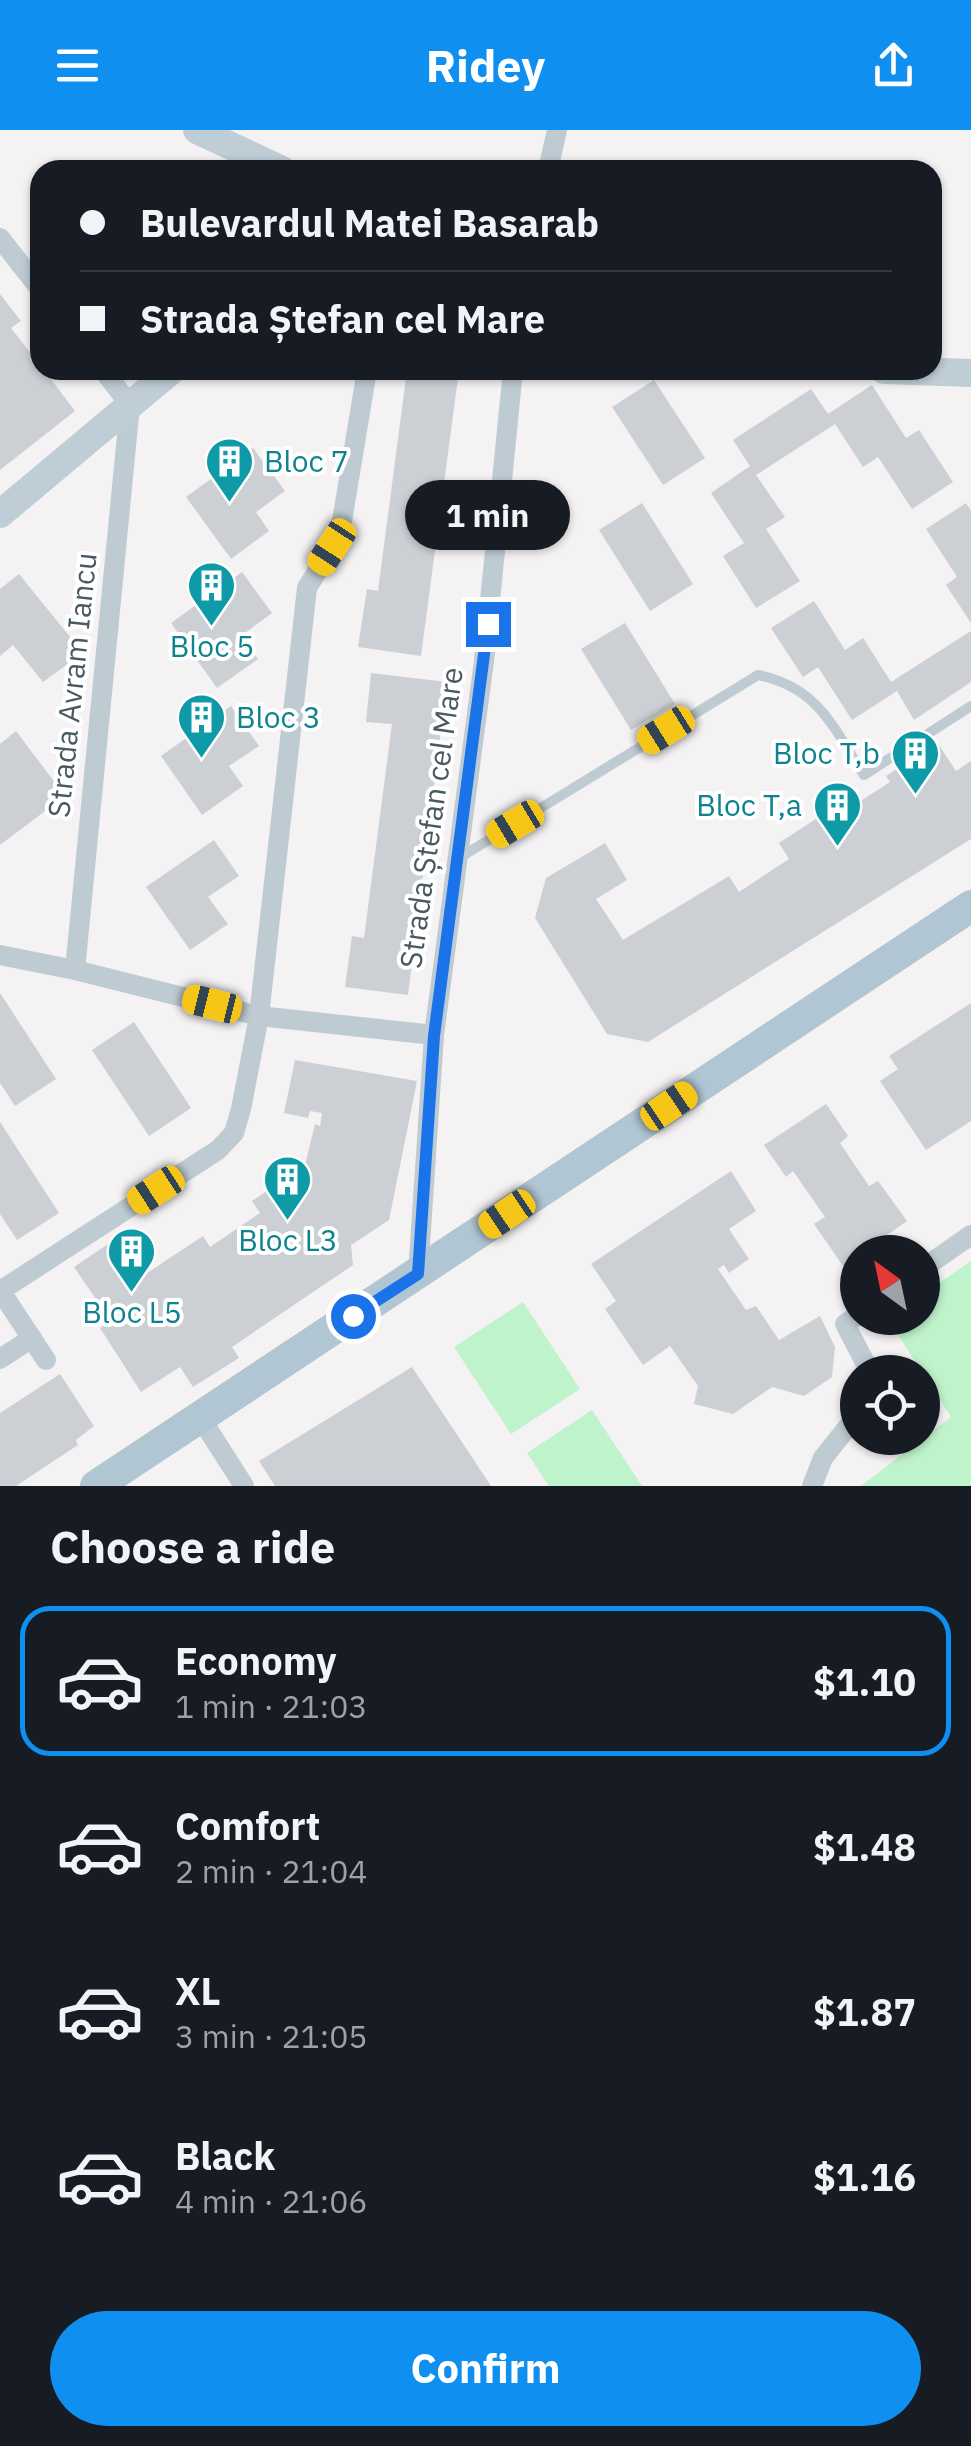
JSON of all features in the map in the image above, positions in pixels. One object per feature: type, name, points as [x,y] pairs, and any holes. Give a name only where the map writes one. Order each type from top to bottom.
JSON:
[{"type":"main road","points":[[96,1486],[971,906]]},
{"type":"street","points":[[197,130],[261,160]]},
{"type":"street","points":[[550,160],[557,130]]},
{"type":"street","points":[[0,238],[30,276]]},
{"type":"street","points":[[942,372],[971,373]]},
{"type":"street","points":[[111,380],[130,405]]},
{"type":"street","points":[[0,514],[160,380]]},
{"type":"street","points":[[46,1360],[0,1290],[218,1150],[234,1133],[242,1109],[259,1016],[307,588],[332,547],[342,521],[365,380]]},
{"type":"street","name":"Strada Ștefan cel Mare","points":[[418,1274],[434,1036],[484,661],[512,380]]},
{"type":"street","name":"Strada Avram Iancu","points":[[76,970],[130,405]]},
{"type":"street","points":[[0,955],[259,1016],[434,1036]]},
{"type":"street","points":[[940,1257],[971,1235]]},
{"type":"street","points":[[0,1359],[32,1338]]},
{"type":"street","points":[[200,1417],[244,1486]]},
{"type":"street","points":[[812,1486],[824,1458],[840,1437]]},
{"type":"lane","points":[[458,858],[758,675],[784,680],[818,703],[864,775],[971,706]]},
{"type":"green space","points":[[971,1261],[971,1486],[861,1486],[901,1455],[940,1455],[940,1425],[951,1417],[940,1400],[940,1355],[911,1355],[898,1335],[940,1335],[940,1282]]},
{"type":"green space","points":[[523,1302],[580,1389],[511,1434],[454,1347]]},
{"type":"green space","points":[[592,1410],[642,1486],[549,1486],[527,1453]]},
{"type":"building","points":[[0,294],[21,321],[11,328],[30,352],[30,380],[52,380],[75,411],[0,470]]},
{"type":"building","points":[[406,380],[458,380],[421,656],[358,647],[367,589],[378,591]]},
{"type":"building","points":[[654,380],[705,458],[663,485],[612,407]]},
{"type":"building","points":[[872,385],[906,438],[919,430],[953,482],[912,509],[878,457],[863,467],[835,424],[756,475],[785,517],[766,529],[800,581],[756,608],[723,556],[744,543],[711,493],[750,466],[733,440],[811,389],[828,414]]},
{"type":"building","name":"Bloc 7","points":[[253,448],[285,491],[256,512],[269,531],[231,559],[186,497]]},
{"type":"building","points":[[642,503],[693,584],[650,611],[599,530]]},
{"type":"building","points":[[966,503],[971,511],[971,623],[946,585],[957,577],[926,529]]},
{"type":"building","name":"Bloc 5","points":[[242,572],[272,613],[241,636],[258,659],[217,688],[171,623]]},
{"type":"building","points":[[19,574],[83,653],[43,682],[13,645],[0,656],[0,589]]},
{"type":"building","points":[[814,601],[845,650],[863,638],[891,682],[971,631],[971,682],[914,720],[897,691],[852,720],[818,667],[803,677],[771,628]]},
{"type":"building","points":[[625,623],[675,704],[631,730],[581,649]]},
{"type":"building","points":[[371,673],[447,682],[408,995],[345,987],[352,936],[364,938],[392,724],[366,722]]},
{"type":"building","name":"Bloc 3","points":[[231,706],[259,746],[229,766],[243,786],[202,815],[161,756]]},
{"type":"building","points":[[16,731],[65,796],[0,845],[0,744]]},
{"type":"building","points":[[937,742],[956,771],[971,761],[971,839],[648,1042],[607,1034],[535,918],[546,878],[605,843],[627,880],[596,899],[623,940],[729,876],[739,892],[789,859],[779,843],[828,811],[833,819],[890,782],[886,776]]},
{"type":"building","points":[[214,840],[239,876],[208,897],[228,924],[190,950],[146,887]]},
{"type":"building","points":[[0,993],[56,1079],[15,1106],[0,1083]]},
{"type":"building","points":[[971,1003],[971,1121],[926,1150],[880,1081],[898,1069],[889,1056]]},
{"type":"building","points":[[134,1022],[191,1108],[149,1136],[92,1050]]},
{"type":"building","points":[[295,1060],[417,1081],[389,1220],[351,1245],[353,1265],[232,1347],[239,1358],[193,1387],[180,1367],[141,1392],[100,1328],[111,1321],[74,1267],[123,1234],[138,1257],[133,1261],[144,1275],[203,1236],[210,1247],[260,1213],[252,1201],[305,1165],[315,1124],[320,1126],[322,1113],[310,1111],[308,1118],[284,1113]]},
{"type":"building","points":[[826,1104],[848,1136],[840,1143],[869,1186],[878,1181],[907,1221],[887,1235],[840,1235],[840,1262],[814,1224],[825,1217],[793,1171],[786,1177],[764,1145]]},
{"type":"building","points":[[0,1122],[59,1213],[17,1240],[0,1214]]},
{"type":"building","points":[[731,1171],[756,1211],[729,1229],[749,1259],[729,1273],[724,1265],[718,1269],[746,1310],[756,1306],[779,1340],[820,1316],[835,1347],[832,1377],[804,1396],[772,1387],[733,1414],[694,1404],[698,1386],[670,1346],[643,1365],[605,1309],[616,1301],[591,1264]]},
{"type":"building","points":[[412,1367],[491,1486],[275,1486],[259,1461]]},
{"type":"building","points":[[60,1374],[94,1426],[76,1440],[78,1445],[16,1486],[0,1486],[0,1413]]},
{"type":"place","name":"Bloc 7","points":[[229,504]]},
{"type":"place","name":"Bloc 5","points":[[212,628]]},
{"type":"place","name":"Bloc 3","points":[[201,760]]},
{"type":"place","name":"Bloc T,b","points":[[915,796]]},
{"type":"place","name":"Bloc T,a","points":[[837,848]]},
{"type":"place","name":"Bloc L3","points":[[288,1222]]},
{"type":"place","name":"Bloc L5","points":[[132,1294]]},
{"type":"route","points":[[353,1316],[418,1274],[434,1036],[488,624]]}]
